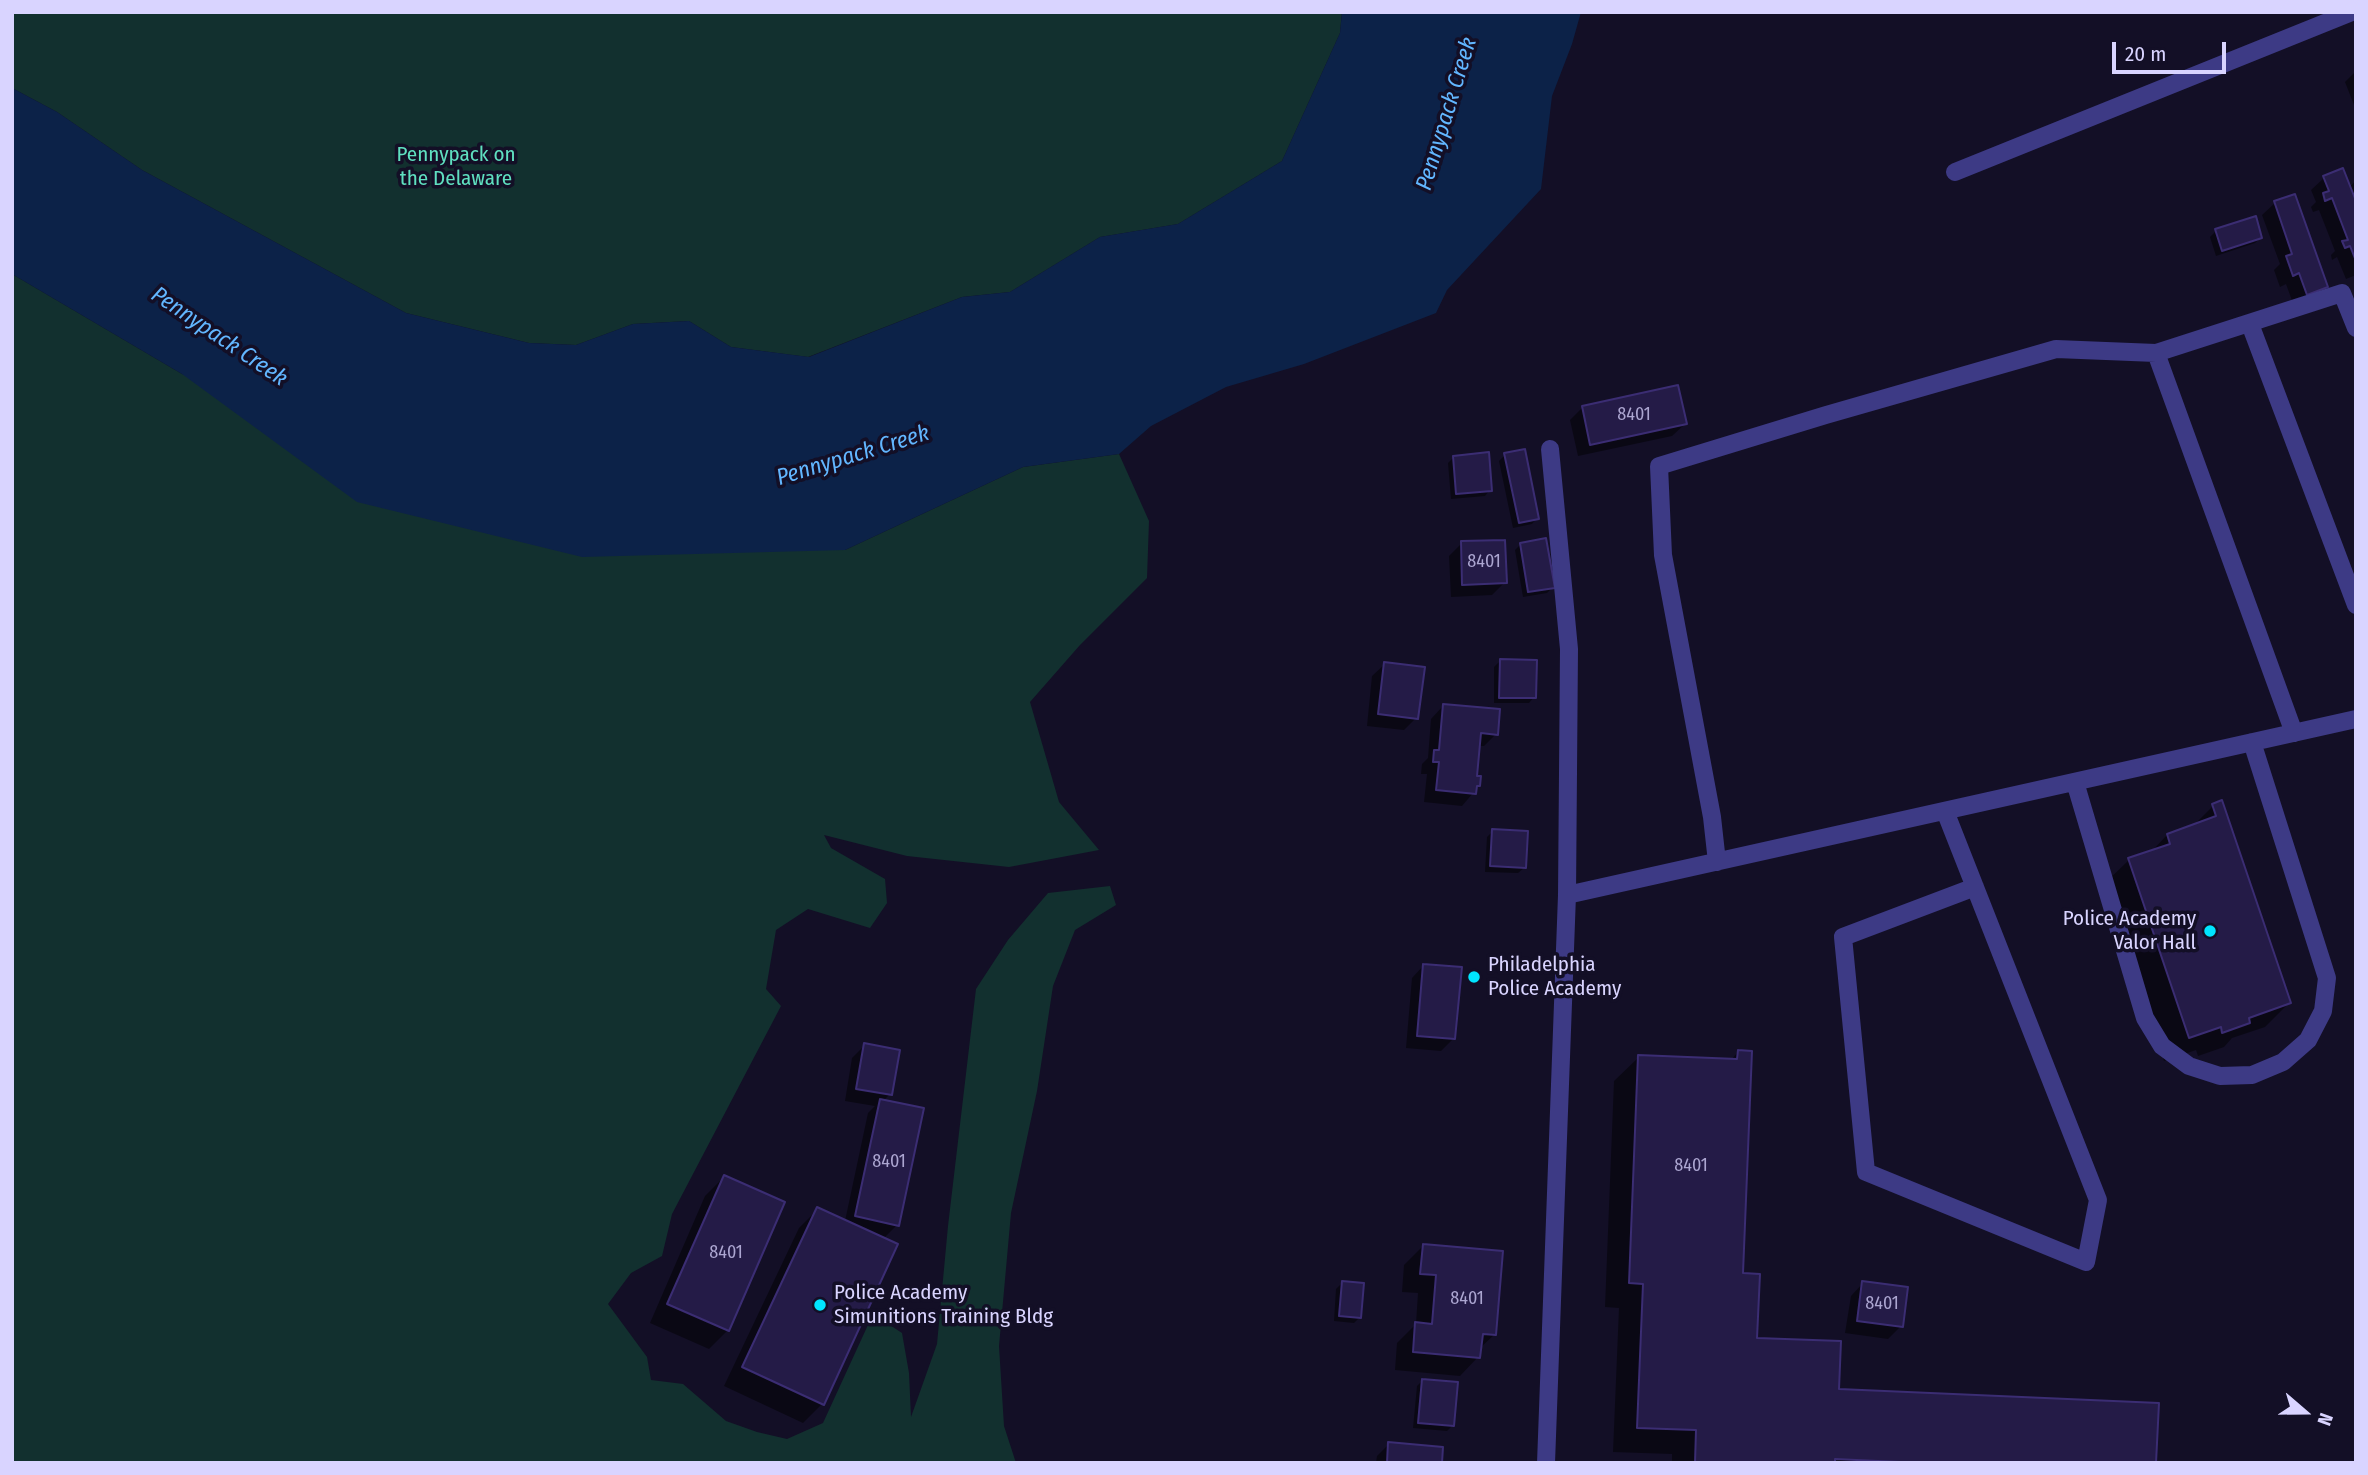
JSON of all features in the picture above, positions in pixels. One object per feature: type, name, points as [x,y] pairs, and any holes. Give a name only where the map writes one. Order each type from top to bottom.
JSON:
[{"type":"lane","points":[[1955,172],[2352,12]]},
{"type":"lane","points":[[1717,862],[1712,817],[1662,555],[1659,466],[2056,349],[2155,354],[2342,292],[2356,328]]},
{"type":"lane","points":[[2250,324],[2356,605]]},
{"type":"lane","points":[[2155,354],[2294,733]]},
{"type":"lane","points":[[1546,1463],[1567,895],[1569,649],[1550,449]]},
{"type":"lane","points":[[1567,895],[2356,719]]},
{"type":"lane","points":[[2075,782],[2145,1018],[2162,1046],[2189,1066],[2220,1076],[2252,1075],[2283,1062],[2308,1040],[2323,1011],[2327,978],[2252,742]]},
{"type":"lane","points":[[1945,811],[1975,887],[2098,1200],[2085,1262],[1866,1172],[1843,937],[1975,887]]},
{"type":"green space","name":"Pennypack on the Delaware","points":[[12,12],[1342,12],[1340,33],[1282,161],[1178,224],[1100,237],[1010,292],[962,297],[808,357],[731,347],[689,321],[633,324],[576,345],[529,343],[406,313],[142,170],[57,112],[12,88]]},
{"type":"green space","points":[[12,274],[182,374],[845,550],[1023,467],[1119,454],[1149,521],[1147,578],[1080,645],[1030,702],[1059,802],[1099,850],[1009,867],[907,856],[824,835],[831,848],[885,879],[887,903],[870,928],[808,909],[776,930],[766,989],[781,1006],[672,1214],[662,1256],[631,1273],[608,1304],[647,1357],[651,1380],[683,1384],[726,1421],[787,1439],[823,1423],[873,1314],[902,1333],[909,1373],[911,1417],[937,1344],[976,989],[1008,940],[1048,893],[1110,886],[1116,905],[1075,930],[1053,986],[1037,1091],[1011,1213],[999,1346],[1004,1426],[1016,1463],[12,1463]]},
{"type":"water","name":"Pennypack Creek","points":[[1342,12],[1581,12],[1552,96],[1541,189],[1447,290],[1436,313],[1304,364],[1226,387],[1151,426],[1119,454],[1023,467],[845,550],[582,557],[357,502],[182,374],[12,274],[12,88],[57,112],[142,170],[406,313],[529,343],[576,345],[633,324],[689,321],[731,347],[809,357],[962,297],[1010,292],[1100,237],[1178,224],[1282,161],[1340,33]]},
{"type":"building","points":[[2343,168],[2356,201],[2356,261],[2350,246],[2345,248],[2342,241],[2348,240],[2332,198],[2325,201],[2323,193],[2329,191],[2323,176]]},
{"type":"building","points":[[2295,194],[2328,287],[2307,295],[2299,273],[2293,276],[2286,256],[2292,254],[2274,201]]},
{"type":"building","points":[[2256,216],[2262,238],[2222,251],[2215,229]]},
{"type":"building","points":[[1678,385],[1687,424],[1590,445],[1582,406]]},
{"type":"building","points":[[1525,449],[1539,519],[1519,523],[1504,453]]},
{"type":"building","points":[[1489,452],[1492,491],[1456,494],[1453,456]]},
{"type":"building","points":[[1546,538],[1555,588],[1528,592],[1520,543]]},
{"type":"building","points":[[1505,540],[1507,583],[1462,585],[1461,541]]},
{"type":"building","points":[[1500,659],[1537,660],[1536,698],[1499,698]]},
{"type":"building","points":[[1384,662],[1425,667],[1418,719],[1378,714]]},
{"type":"building","points":[[1443,704],[1500,709],[1498,735],[1481,733],[1477,776],[1481,776],[1476,794],[1436,790],[1439,762],[1433,762],[1434,750],[1439,750]]},
{"type":"building","name":"Police Academy Valor Hall","points":[[2222,800],[2291,1003],[2249,1018],[2250,1023],[2222,1033],[2221,1027],[2189,1038],[2128,858],[2170,844],[2167,834],[2216,816],[2212,804]]},
{"type":"building","points":[[1492,829],[1528,831],[1526,868],[1490,866]]},
{"type":"building","points":[[1423,964],[1462,967],[1455,1039],[1417,1036]]},
{"type":"building","points":[[864,1043],[900,1050],[892,1095],[856,1089]]},
{"type":"building","points":[[1738,1050],[1752,1051],[1743,1273],[1760,1274],[1757,1338],[1841,1341],[1839,1389],[2159,1403],[2156,1463],[1921,1463],[1835,1459],[1835,1463],[1695,1463],[1696,1430],[1637,1428],[1643,1284],[1629,1283],[1638,1055],[1737,1059]]},
{"type":"building","points":[[880,1099],[924,1108],[899,1226],[855,1216]]},
{"type":"building","points":[[724,1175],[785,1202],[729,1331],[667,1304]]},
{"type":"building","name":"Police Academy Simunitions Training Bldg","points":[[817,1207],[898,1244],[824,1405],[742,1367]]},
{"type":"building","points":[[1423,1244],[1503,1251],[1496,1335],[1483,1334],[1480,1358],[1413,1352],[1415,1322],[1432,1324],[1436,1275],[1420,1274]]},
{"type":"building","points":[[1342,1281],[1364,1283],[1361,1318],[1339,1316]]},
{"type":"building","points":[[1862,1281],[1908,1287],[1903,1327],[1857,1321]]},
{"type":"building","points":[[1422,1379],[1458,1382],[1454,1426],[1418,1423]]},
{"type":"building","points":[[1388,1442],[1443,1447],[1442,1463],[1387,1463]]},
{"type":"place","name":"Police Academy Valor Hall","points":[[2210,931]]},
{"type":"place","name":"Philadelphia Police Academy","points":[[1474,977]]},
{"type":"place","name":"Police Academy Simunitions Training Bldg","points":[[820,1305]]}]
